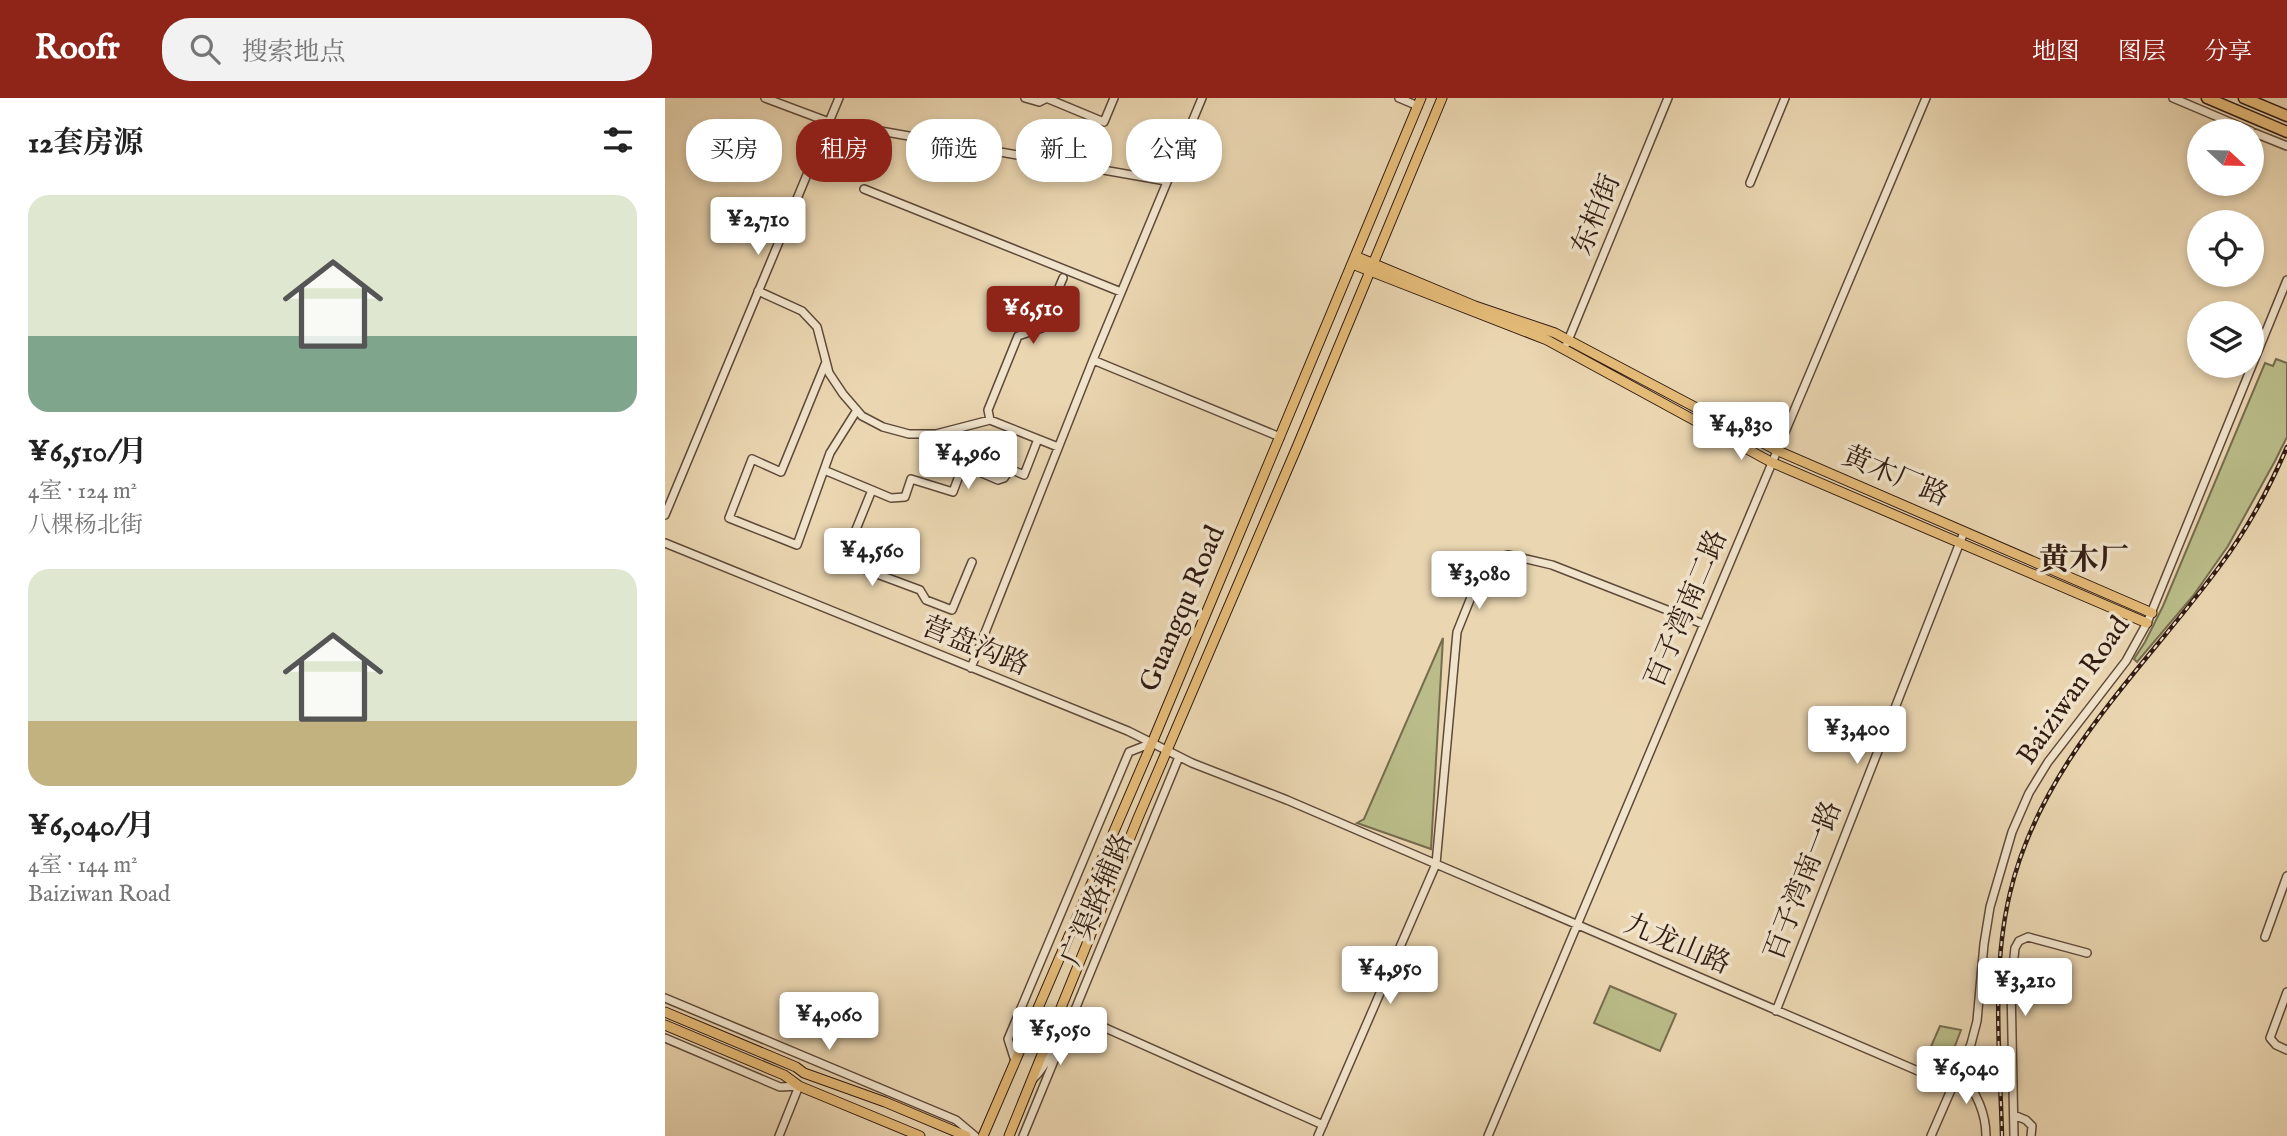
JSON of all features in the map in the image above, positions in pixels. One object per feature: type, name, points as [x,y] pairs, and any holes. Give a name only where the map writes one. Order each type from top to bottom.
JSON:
[{"type":"highway","points":[[2207,98],[2287,132]]},
{"type":"highway","points":[[2244,98],[2287,116]]},
{"type":"main road","name":"Guangqu Road","points":[[1009,1136],[1167,751],[1442,98]]},
{"type":"main road","name":"Guangqu Road","points":[[983,1136],[1152,743],[1419,102]]},
{"type":"main road","name":"黄木厂路","points":[[1354,260],[1567,344],[1776,450],[2152,613]]},
{"type":"main road","name":"黄木厂路","points":[[1567,344],[1772,462],[2147,623]]},
{"type":"main road","points":[[665,1012],[796,1067],[804,1073],[885,1102],[966,1136]]},
{"type":"main road","points":[[665,1025],[784,1075],[799,1086],[920,1136]]},
{"type":"street","points":[[765,98],[821,119]]},
{"type":"street","points":[[830,119],[839,98]]},
{"type":"street","points":[[1025,98],[1039,103],[1046,99],[1104,122],[1114,98]]},
{"type":"street","points":[[1193,119],[1202,98]]},
{"type":"street","points":[[1399,98],[1419,102]]},
{"type":"street","name":"东柏街","points":[[1567,344],[1668,98]]},
{"type":"street","points":[[1751,183],[1785,98]]},
{"type":"street","name":"百子湾南二路","points":[[1488,1136],[1926,98]]},
{"type":"street","points":[[2173,98],[2223,119]]},
{"type":"street","points":[[892,133],[1126,174]]},
{"type":"street","points":[[2265,137],[2287,146]]},
{"type":"street","points":[[665,514],[804,182]]},
{"type":"street","points":[[971,668],[1166,182]]},
{"type":"street","points":[[864,189],[1121,292]]},
{"type":"street","points":[[990,420],[988,410],[1018,335],[1042,328],[1063,278]]},
{"type":"street","name":"Baiziwan Road","points":[[1931,1136],[1971,1044],[1977,1021],[1990,907],[2001,868],[2029,793],[2048,762],[2126,662],[2147,623],[2287,280]]},
{"type":"street","points":[[758,291],[802,311],[817,327],[829,373],[855,413],[883,427],[909,434],[936,433],[990,420],[1058,447]]},
{"type":"street","points":[[1093,360],[1280,437]]},
{"type":"street","points":[[826,362],[781,472],[752,459],[729,519],[797,545],[830,453],[855,413]]},
{"type":"street","points":[[843,441],[855,413]]},
{"type":"street","points":[[824,470],[891,498],[905,497],[911,479],[953,492],[963,465],[998,480],[1004,478],[1010,469],[1024,475],[1038,439]]},
{"type":"street","points":[[872,490],[846,554],[846,561],[850,564],[920,590],[926,600],[952,610],[972,562]]},
{"type":"street","name":"百子湾南一路","points":[[1776,1010],[1964,532]]},
{"type":"street","name":"营盘沟路","points":[[665,543],[1152,743],[1179,757],[1436,864]]},
{"type":"street","points":[[1318,1136],[1436,864],[1457,632],[1486,560],[1509,555],[1552,565],[1703,624]]},
{"type":"street","name":"广渠路辅路","points":[[1015,1061],[1008,1039],[1129,752],[1152,743]]},
{"type":"street","name":"广渠路辅路","points":[[1023,1136],[1179,757]]},
{"type":"street","name":"九龙山路","points":[[1436,864],[1953,1086]]},
{"type":"street","points":[[2265,937],[2287,876]]},
{"type":"street","points":[[2014,1136],[2011,985],[2015,948],[2019,941],[2028,937],[2087,953]]},
{"type":"street","points":[[2287,992],[2270,1038],[2276,1045],[2287,1050]]},
{"type":"street","points":[[665,998],[956,1120],[975,1136]]},
{"type":"street","points":[[1074,1014],[1323,1125]]},
{"type":"street","points":[[1031,1081],[1044,1068],[1052,1050],[1065,1034]]},
{"type":"street","points":[[665,1038],[780,1087],[799,1086],[779,1136]]},
{"type":"street","points":[[1959,1071],[1970,1083],[1983,1110],[1986,1136]]},
{"type":"street","points":[[2014,1115],[2032,1126],[2031,1136]]},
{"type":"green space","points":[[2276,359],[2287,363],[2287,437],[2228,546],[2193,596],[2137,662],[2134,659],[2163,606],[2259,378],[2264,378],[2265,363],[2273,366]]},
{"type":"green space","points":[[1443,638],[1431,849],[1357,823],[1364,819]]},
{"type":"green space","points":[[1610,986],[1676,1014],[1660,1051],[1594,1023]]},
{"type":"green space","points":[[1940,1026],[1961,1030],[1947,1067],[1926,1058]]},
{"type":"railway","points":[[2002,1136],[1998,1014],[2000,953],[2010,893],[2025,846],[2045,801],[2069,760],[2097,720],[2239,539],[2265,494],[2287,447]]},
{"type":"district","name":"黄木厂","points":[[2084,561]]}]
